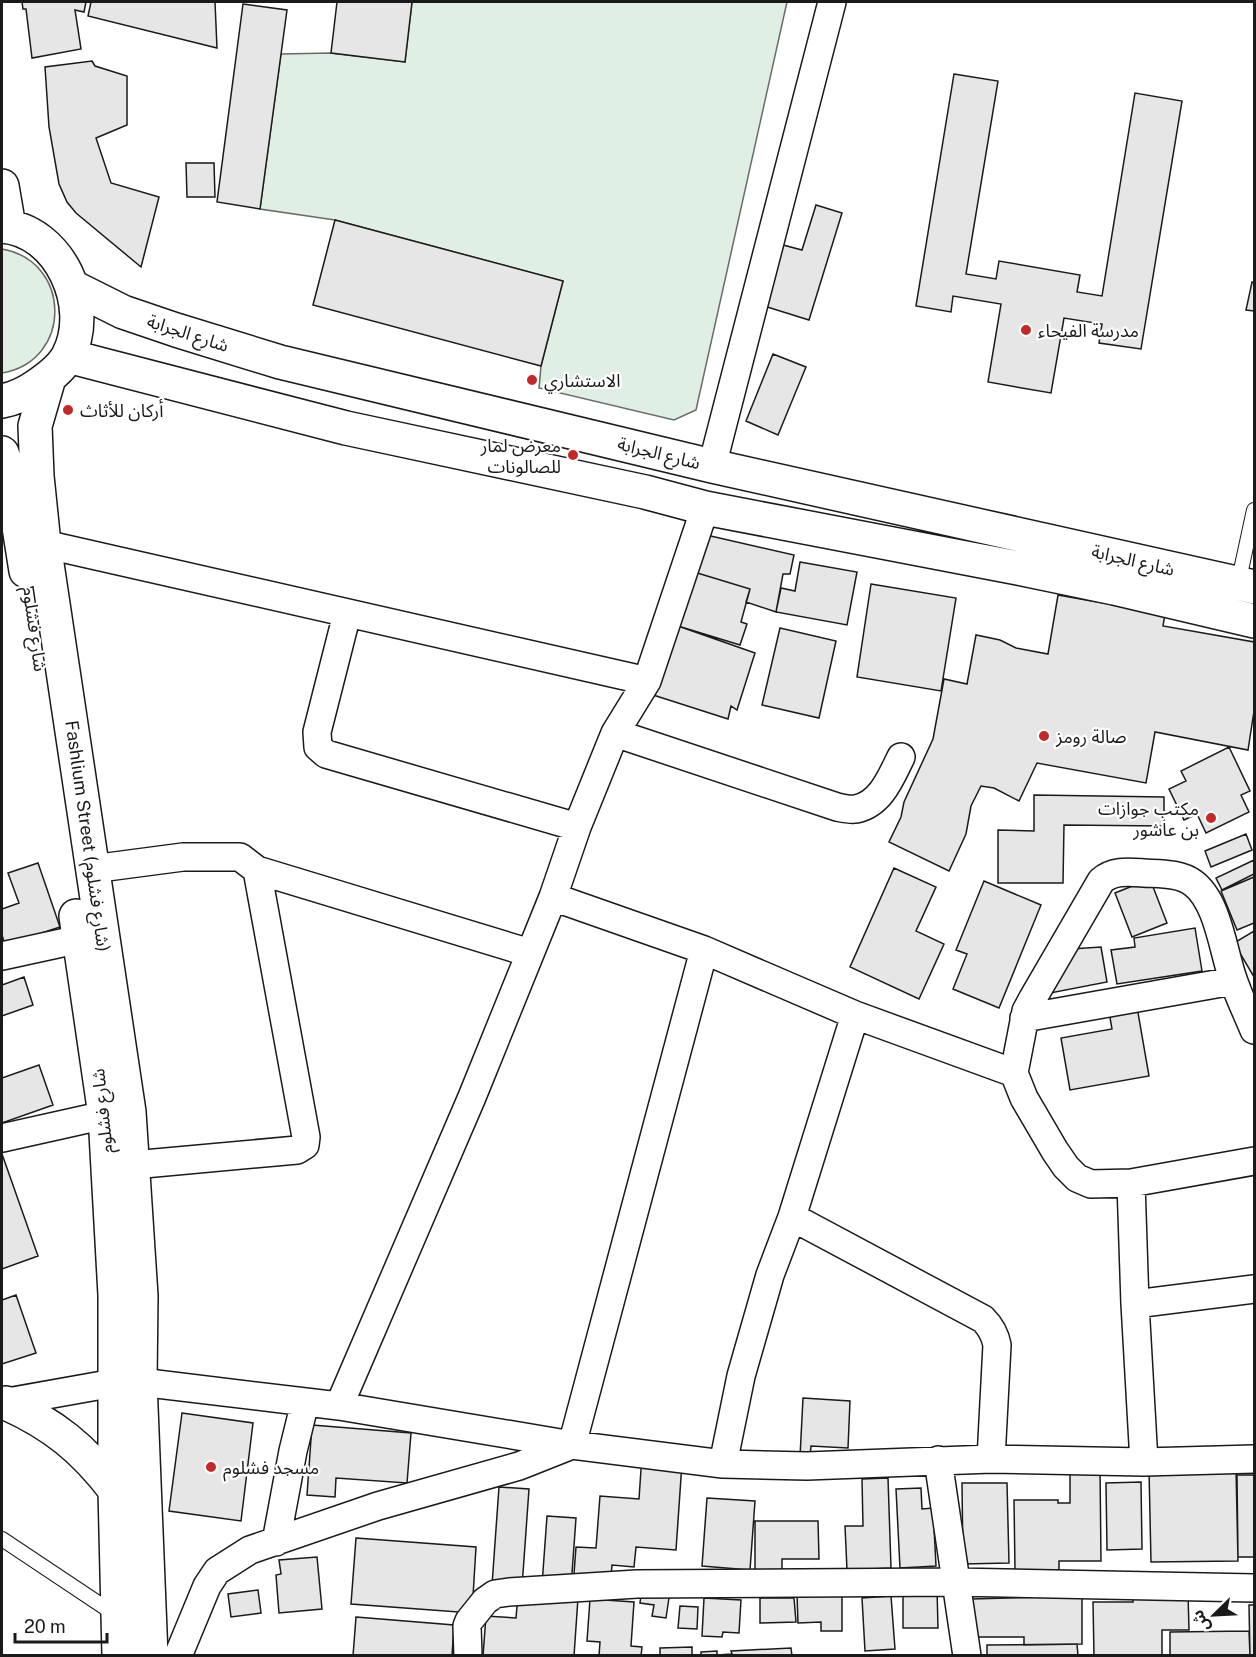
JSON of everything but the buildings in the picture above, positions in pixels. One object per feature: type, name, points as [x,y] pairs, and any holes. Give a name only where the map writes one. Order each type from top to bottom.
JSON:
[{"type":"main road","points":[[2,186],[5,226],[37,239],[59,260],[74,287]]},
{"type":"main road","name":"شارع الجرابة","points":[[74,287],[123,312],[280,362],[712,466],[1246,585]]},
{"type":"main road","name":"Fashlium Street (شارع فشلوم)","points":[[74,287],[77,312],[75,336],[59,367],[35,426],[37,476],[44,544],[129,1112],[141,1296]]},
{"type":"main road","name":"شارع الجرابة","points":[[59,367],[633,490],[705,508],[1018,567],[1254,621]]},
{"type":"main road","points":[[2,401],[30,390],[59,367]]},
{"type":"main road","name":"شارع فشلوم","points":[[2,453],[12,483],[26,570],[105,1115],[115,1295],[127,1382],[151,1656]]},
{"type":"main road","points":[[1018,567],[1024,535]]},
{"type":"main road","name":"شارع فشلوم","points":[[119,1656],[115,1490],[127,1382],[141,1296]]},
{"type":"main road","points":[[4,1403],[56,1429],[98,1467],[115,1490]]},
{"type":"street","points":[[712,466],[832,2]]},
{"type":"street","points":[[339,1406],[472,1097],[553,897],[577,827],[615,733],[646,681],[705,508]]},
{"type":"street","points":[[44,544],[646,681]]},
{"type":"street","points":[[347,614],[317,732],[318,747],[326,754],[577,827]]},
{"type":"street","points":[[615,733],[837,807],[855,809],[873,802],[885,788],[901,757]]},
{"type":"street","points":[[92,869],[183,857],[240,856],[257,870],[530,953]]},
{"type":"street","points":[[132,1165],[297,1150],[305,1145],[306,1137],[257,870]]},
{"type":"street","points":[[1254,1030],[1233,981],[1211,906],[1204,893],[1192,882],[1177,875],[1123,871],[1110,875],[1101,882],[1043,979],[1026,1011],[1014,1073],[1024,1098],[1066,1167],[1077,1178],[1091,1184],[1131,1183],[1254,1161]]},
{"type":"street","points":[[553,897],[704,950],[855,1015],[1014,1073]]},
{"type":"street","points":[[2,956],[80,939]]},
{"type":"street","points":[[572,1445],[704,950]]},
{"type":"street","points":[[1024,1018],[1233,981]]},
{"type":"street","points":[[723,1464],[741,1376],[770,1275],[792,1217],[855,1015]]},
{"type":"street","points":[[2,1138],[105,1115]]},
{"type":"street","points":[[1131,1183],[1134,1304],[1144,1462]]},
{"type":"street","points":[[792,1217],[982,1318],[988,1324],[993,1331],[997,1345],[991,1459]]},
{"type":"street","points":[[1134,1304],[1254,1289]]},
{"type":"street","points":[[4,1403],[127,1382],[339,1406],[572,1445],[723,1464],[807,1466],[991,1459],[1144,1462],[1254,1459]]},
{"type":"street","points":[[276,1542],[293,1450],[305,1402]]},
{"type":"street","points":[[178,1656],[207,1586],[218,1571],[250,1550],[378,1506],[519,1466],[572,1445]]},
{"type":"street","points":[[938,1460],[967,1656]]},
{"type":"street","points":[[468,1656],[467,1626],[484,1601],[495,1594],[637,1584],[955,1582],[1254,1588]]},
{"type":"lane","points":[[1246,585],[1254,510]]},
{"type":"lane","points":[[2,1539],[118,1616]]},
{"type":"green space","points":[[412,2],[787,2],[696,410],[674,420],[539,388],[541,366],[563,281],[335,220],[260,209],[281,54],[331,53],[405,62]]},
{"type":"green space","points":[[2,249],[25,257],[42,272],[51,290],[55,311],[52,332],[42,350],[25,365],[2,373]]},
{"type":"place","name":"مدرسة الفيحاء","points":[[1026,330]]},
{"type":"place","name":"الاستشاري","points":[[532,380]]},
{"type":"place","name":"أركان للأثاث","points":[[68,410]]},
{"type":"place","name":"معرض لمار للصالونات","points":[[573,455]]},
{"type":"place","name":"صالة رومز","points":[[1044,736]]},
{"type":"place","name":"مكتب جوازات بن عاشور","points":[[1211,818]]},
{"type":"place","name":"مسجد فشلوم","points":[[211,1467]]}]
